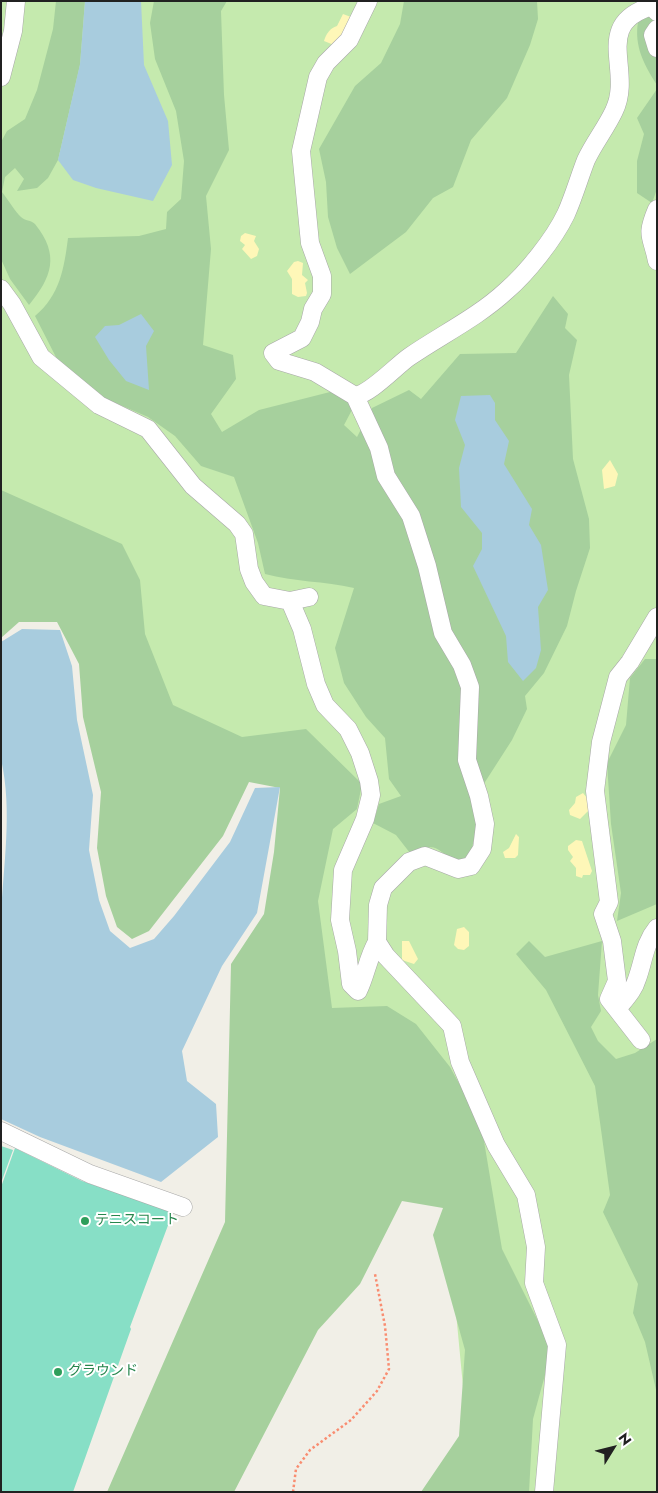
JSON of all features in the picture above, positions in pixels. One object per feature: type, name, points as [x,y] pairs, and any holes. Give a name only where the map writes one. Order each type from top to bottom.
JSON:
[{"type":"street","points":[[1,77],[13,31],[16,1]]},
{"type":"street","points":[[290,601],[302,629],[316,684],[325,704],[348,728],[360,753],[369,781],[371,796],[365,819],[343,870],[340,920],[347,951],[351,984],[358,991],[366,974],[371,953],[377,942],[378,905],[384,888],[409,862],[425,856],[458,869],[471,866],[482,849],[485,824],[479,796],[467,760],[470,687],[462,665],[443,633],[427,566],[411,516],[386,476],[379,448],[355,396],[315,372],[279,361],[273,353],[302,338],[310,322],[313,308],[322,294],[322,276],[310,244],[301,151],[318,77],[326,63],[349,40],[368,1]]},
{"type":"street","points":[[355,396],[362,395],[393,368],[497,299],[531,265],[566,215],[586,160],[620,96],[622,84],[616,48],[618,34],[622,25],[629,16],[638,10],[652,6],[657,12]]},
{"type":"street","points":[[657,29],[653,35],[657,48]]},
{"type":"street","points":[[657,209],[648,236],[657,262]]},
{"type":"street","points":[[1,289],[12,304],[41,357],[99,405],[148,429],[193,486],[237,524],[244,534],[249,569],[254,582],[264,596],[290,601],[309,597]]},
{"type":"street","points":[[641,1040],[618,1008],[609,999],[617,981],[612,941],[603,914],[609,902],[595,791],[601,742],[618,677],[630,662],[657,617]]},
{"type":"street","points":[[618,1008],[637,981],[643,953],[649,939],[657,928]]},
{"type":"street","points":[[377,942],[386,956],[452,1026],[460,1062],[496,1145],[526,1194],[536,1247],[534,1283],[557,1345],[544,1492]]},
{"type":"street","points":[[1,1131],[90,1174],[183,1207]]},
{"type":"path","points":[[293,1492],[296,1470],[310,1450],[351,1420],[378,1391],[390,1369],[385,1326],[375,1274]]},
{"type":"green space","points":[[1,1],[657,1],[657,1492],[473,1492],[446,1207],[289,1001],[302,773],[199,787],[1,523]]},
{"type":"green space","points":[[56,1],[85,1],[80,65],[58,160],[48,178],[37,188],[17,191],[24,179],[15,168],[5,177],[2,192],[19,215],[35,224],[48,246],[50,266],[48,275],[29,305],[10,279],[1,259],[1,142],[7,131],[25,119],[37,90],[53,29]]},
{"type":"green space","points":[[154,1],[227,1],[221,11],[224,95],[229,150],[206,196],[211,249],[203,345],[233,355],[236,379],[211,414],[222,432],[259,410],[330,392],[345,394],[354,406],[344,425],[357,437],[372,408],[409,390],[421,399],[460,354],[516,353],[553,296],[568,314],[565,328],[577,340],[569,375],[573,459],[589,519],[590,548],[567,626],[544,673],[525,696],[527,709],[512,740],[485,782],[471,793],[477,824],[470,858],[460,862],[433,847],[410,853],[396,835],[373,823],[379,804],[401,796],[389,779],[385,738],[366,717],[344,683],[335,648],[354,588],[287,579],[265,574],[258,543],[234,477],[201,466],[175,436],[148,417],[95,394],[58,361],[35,316],[50,299],[59,281],[65,260],[68,238],[139,236],[166,229],[167,212],[181,199],[184,161],[176,111],[155,59],[150,23]]},
{"type":"green space","points":[[404,1],[537,1],[538,19],[530,45],[507,98],[471,140],[453,187],[433,198],[406,232],[350,274],[337,248],[328,217],[326,182],[319,149],[355,86],[381,63],[400,24]]},
{"type":"green space","points":[[650,12],[655,20],[650,31],[650,43],[657,60],[657,85],[644,63],[637,39],[638,22]]},
{"type":"green space","points":[[657,89],[657,189],[652,203],[637,193],[637,161],[644,134],[637,118]]},
{"type":"green space","points":[[1,490],[122,544],[140,580],[145,634],[173,705],[242,737],[306,729],[362,784],[357,809],[333,829],[318,901],[332,1008],[387,1006],[416,1024],[450,1067],[475,1113],[484,1141],[502,1249],[552,1349],[533,1419],[529,1492],[421,1492],[459,1436],[465,1350],[433,1235],[443,1208],[402,1201],[360,1284],[318,1330],[234,1492],[107,1492],[225,1222],[231,964],[264,914],[274,852],[280,788],[249,782],[223,836],[149,931],[132,939],[117,927],[106,896],[97,848],[101,792],[83,717],[79,664],[57,622],[19,622],[1,638]]},
{"type":"green space","points":[[645,659],[657,659],[657,904],[617,921],[621,893],[611,824],[607,763],[626,725],[630,678]]},
{"type":"green space","points":[[529,941],[545,957],[602,941],[598,995],[601,1011],[591,1027],[598,1041],[616,1059],[635,1053],[657,1039],[657,1394],[645,1342],[633,1313],[638,1284],[603,1212],[610,1195],[595,1086],[546,990],[516,954]]},
{"type":"green space","points":[[1,1146],[13,1150],[1,1183]]},
{"type":"green space","name":"グラウンド","points":[[15,1148],[82,1181],[173,1212],[130,1327],[131,1329],[73,1492],[1,1492],[1,1187]]},
{"type":"sand","points":[[343,14],[351,17],[353,22],[334,45],[324,41],[332,28],[337,26]]},
{"type":"sand","points":[[245,233],[256,236],[254,241],[259,249],[257,256],[251,259],[242,249],[245,245],[240,241],[241,236]]},
{"type":"sand","points":[[294,262],[303,263],[302,275],[308,280],[305,283],[306,296],[298,297],[292,294],[292,279],[287,271]]},
{"type":"sand","points":[[610,460],[618,474],[615,486],[604,489],[602,470]]},
{"type":"sand","points":[[583,793],[587,798],[589,810],[580,819],[570,815],[569,810],[575,803],[576,797]]},
{"type":"sand","points":[[516,834],[519,837],[518,855],[515,858],[505,858],[503,852],[509,848]]},
{"type":"sand","points":[[576,840],[582,841],[592,871],[590,875],[583,875],[582,878],[576,876],[576,868],[570,861],[573,857],[568,850],[568,846]]},
{"type":"sand","points":[[464,927],[469,932],[469,946],[464,950],[458,949],[454,945],[457,929]]},
{"type":"sand","points":[[402,941],[409,941],[418,959],[414,964],[402,960]]},
{"type":"water","points":[[85,1],[141,1],[144,65],[168,121],[172,165],[153,201],[96,188],[73,180],[58,160],[80,64]]},
{"type":"water","points":[[141,314],[154,331],[146,346],[149,390],[126,381],[109,360],[95,337],[105,326],[119,325]]},
{"type":"water","points":[[490,395],[495,403],[495,420],[509,441],[504,464],[532,509],[529,525],[541,545],[548,590],[538,607],[541,650],[536,668],[523,681],[508,662],[506,636],[473,566],[482,549],[482,533],[461,507],[459,468],[465,445],[455,420],[461,396]]},
{"type":"water","points":[[22,629],[60,630],[72,666],[77,720],[93,795],[89,850],[99,900],[110,931],[130,948],[154,939],[174,916],[230,842],[255,788],[280,787],[257,913],[222,966],[182,1051],[187,1081],[216,1104],[218,1137],[161,1182],[40,1137],[1,1119],[1,918],[7,819],[5,779],[1,759],[1,642]]},
{"type":"place","name":"テニスコート","points":[[85,1221]]},
{"type":"place","name":"グラウンド","points":[[58,1372]]}]
